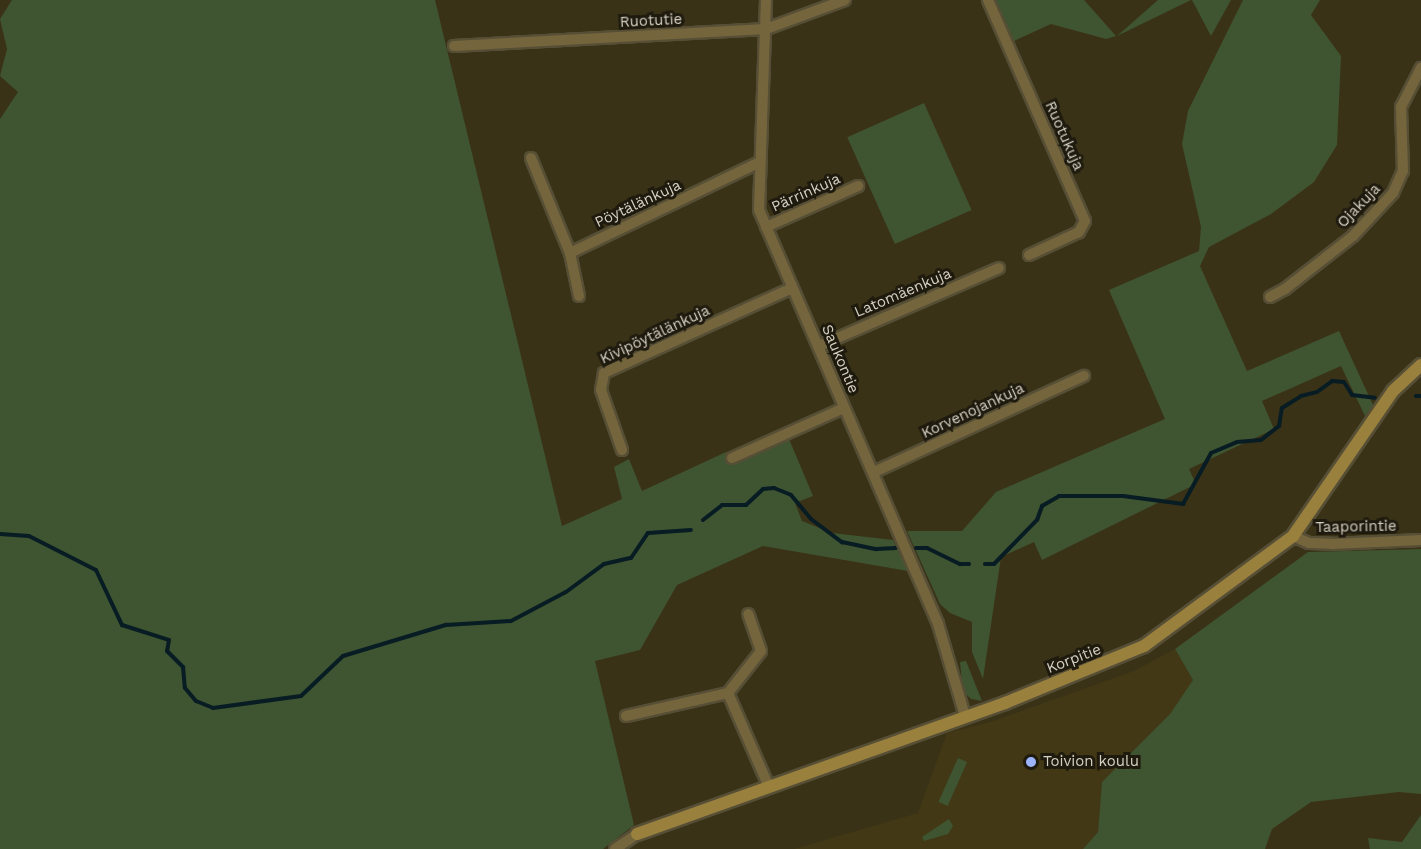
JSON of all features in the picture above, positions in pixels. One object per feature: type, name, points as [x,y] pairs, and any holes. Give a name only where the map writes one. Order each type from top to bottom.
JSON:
[{"type":"street","name":"Saukontie","points":[[766,0],[759,210],[938,624],[965,716]]},
{"type":"street","name":"Ruotutie","points":[[454,46],[766,29],[845,0]]},
{"type":"street","name":"Ruotukuja","points":[[988,0],[1085,220],[1079,232],[1029,255]]},
{"type":"street","name":"Ojakuja","points":[[1269,297],[1285,290],[1353,236],[1393,193],[1403,171],[1403,98],[1421,68]]},
{"type":"street","points":[[531,158],[570,253],[579,296]]},
{"type":"street","name":"Pöytälänkuja","points":[[570,253],[759,164]]},
{"type":"street","name":"Pärrinkuja","points":[[766,227],[858,186]]},
{"type":"street","name":"Latomäenkuja","points":[[819,346],[999,268]]},
{"type":"street","name":"Kivipöytälänkuja","points":[[622,450],[601,390],[604,373],[792,288]]},
{"type":"street","name":"Korpitie","points":[[637,834],[965,716],[1144,646],[1293,536],[1392,391],[1421,365]]},
{"type":"street","name":"Korvenojankuja","points":[[874,472],[1084,376]]},
{"type":"street","points":[[732,458],[844,408]]},
{"type":"street","name":"Taaporintie","points":[[1293,536],[1309,543],[1332,544],[1421,540]]},
{"type":"street","points":[[626,716],[728,693],[761,651],[748,614]]},
{"type":"street","points":[[728,693],[769,787]]},
{"type":"street","points":[[615,849],[637,834]]},
{"type":"shaded area","name":"Toivion koulu","points":[[1175,649],[1193,680],[1170,714],[1102,782],[1098,832],[1083,849],[794,849],[918,813],[947,733],[991,722],[1134,671]]},
{"type":"green space","points":[[12,0],[435,0],[562,526],[622,499],[614,467],[629,459],[642,491],[726,452],[734,464],[789,439],[813,496],[795,503],[802,521],[832,533],[893,540],[908,571],[763,546],[677,585],[640,650],[595,661],[634,825],[603,849],[0,849],[0,119],[18,92],[0,76],[7,49],[0,19]]},
{"type":"green space","points":[[996,0],[1084,0],[1116,36],[1106,39],[1051,24],[1014,41]]},
{"type":"green space","points":[[1158,0],[1191,0],[1117,36]]},
{"type":"green space","points":[[1192,0],[1231,0],[1211,36]]},
{"type":"green space","points":[[1243,0],[1320,0],[1311,15],[1341,56],[1337,145],[1314,182],[1271,214],[1209,247],[1200,266],[1247,371],[1339,331],[1373,405],[1365,416],[1341,366],[1262,401],[1274,429],[1189,469],[1196,484],[1042,560],[1034,542],[1001,557],[983,679],[972,652],[972,622],[950,613],[940,604],[907,531],[962,531],[996,492],[1165,419],[1109,290],[1199,251],[1201,227],[1182,144],[1188,111]]},
{"type":"green space","points":[[924,103],[972,210],[895,244],[847,137]]},
{"type":"green space","points":[[1421,549],[1421,794],[1399,792],[1311,802],[1272,829],[1265,849],[1083,849],[1098,832],[1102,782],[1170,714],[1193,680],[1175,649],[1308,552]]},
{"type":"green space","points":[[966,661],[982,701],[971,699],[963,691],[960,662]]},
{"type":"green space","points":[[958,758],[967,762],[948,806],[938,802]]},
{"type":"green space","points":[[1421,815],[1421,849],[1370,849],[1368,838],[1402,842]]},
{"type":"green space","points":[[949,819],[953,826],[948,834],[924,841],[922,837]]},
{"type":"waterway","points":[[985,564],[994,564],[1037,520],[1042,506],[1059,496],[1123,496],[1183,504],[1211,453],[1237,442],[1261,440],[1279,426],[1282,408],[1301,396],[1317,392],[1332,381],[1344,382],[1352,395],[1375,398]]},
{"type":"waterway","points":[[1416,396],[1421,396]]},
{"type":"waterway","points":[[703,520],[722,505],[746,505],[763,489],[774,488],[791,495],[811,519],[842,542],[876,549],[896,548]]},
{"type":"waterway","points":[[0,534],[29,536],[96,570],[122,625],[169,640],[167,651],[183,667],[185,688],[196,701],[213,708],[301,696],[343,656],[446,625],[511,621],[566,592],[604,564],[631,558],[648,533],[691,530]]},
{"type":"waterway","points":[[916,548],[927,548],[960,564],[969,564]]},
{"type":"place","name":"Toivion koulu","points":[[1031,762]]}]
